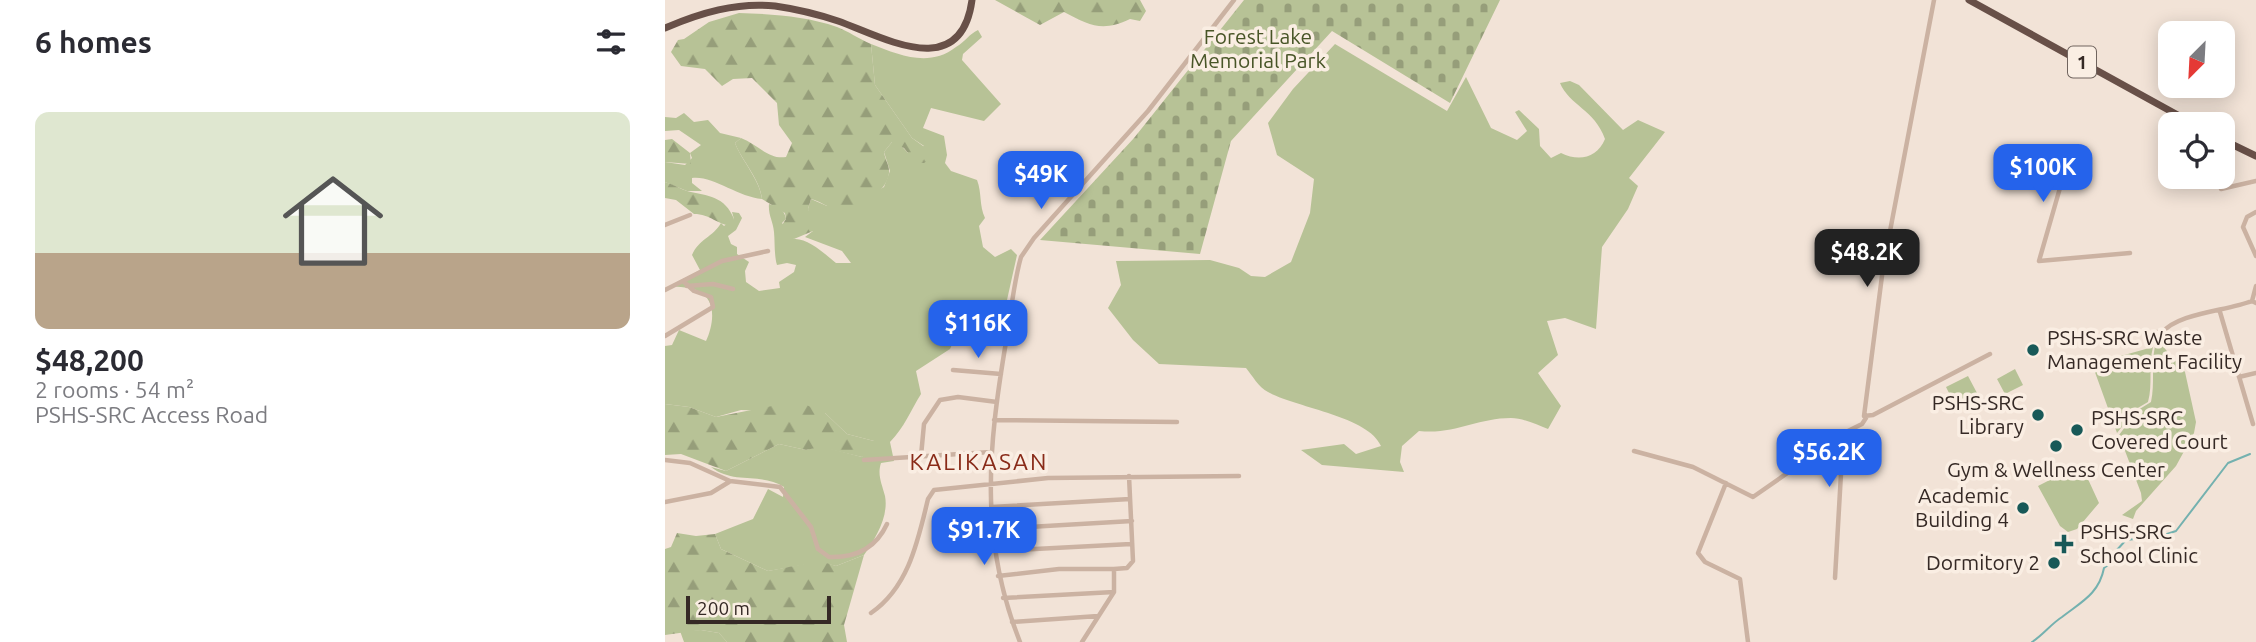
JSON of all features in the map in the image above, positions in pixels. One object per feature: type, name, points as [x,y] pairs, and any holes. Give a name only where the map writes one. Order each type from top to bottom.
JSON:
[{"type":"highway","points":[[665,28],[719,9],[771,6],[809,12],[896,44],[922,50],[941,46],[956,35],[969,15],[972,0]]},
{"type":"highway","name":"1","points":[[1969,0],[2172,112]]},
{"type":"highway","points":[[2235,146],[2256,156]]},
{"type":"street","points":[[1020,642],[1003,598],[998,576],[991,484],[991,452],[997,402],[1017,272],[1025,249],[1148,111],[1234,0]]},
{"type":"street","points":[[1866,418],[1863,412],[1874,324],[1934,0]]},
{"type":"street","points":[[2074,160],[2063,174],[2039,261],[2130,253]]},
{"type":"street","points":[[2235,186],[2256,181]]},
{"type":"street","points":[[2255,252],[2243,223],[2246,217],[2256,212]]},
{"type":"street","points":[[665,225],[690,215]]},
{"type":"street","points":[[685,284],[722,261],[768,251]]},
{"type":"street","points":[[665,336],[713,307],[711,297],[685,284]]},
{"type":"street","points":[[665,290],[685,284],[713,284],[733,289]]},
{"type":"street","points":[[2157,332],[2162,333],[2167,326],[2181,320],[2254,302],[2256,286]]},
{"type":"street","points":[[2220,312],[2253,424]]},
{"type":"street","points":[[1634,451],[1693,467],[1747,497],[1756,497],[1845,433],[1862,424],[1866,418],[1990,354]]},
{"type":"street","points":[[953,370],[1001,374]]},
{"type":"street","points":[[2239,377],[2256,373]]},
{"type":"street","points":[[921,456],[924,425],[940,400],[958,397],[997,402]]},
{"type":"street","points":[[995,420],[1177,422]]},
{"type":"street","points":[[1835,578],[1845,433]]},
{"type":"street","points":[[864,460],[991,452]]},
{"type":"street","points":[[665,460],[690,463],[730,481],[774,485],[785,491],[811,527],[818,549],[829,557],[866,550],[879,540],[887,524]]},
{"type":"street","points":[[871,613],[889,597],[907,568],[930,494],[939,489],[1129,477],[1239,476]]},
{"type":"street","points":[[998,576],[1059,569],[1127,568],[1132,564],[1129,477]]},
{"type":"street","points":[[665,502],[711,493],[730,481]]},
{"type":"street","points":[[1726,483],[1698,552],[1706,562],[1740,579],[1748,642]]},
{"type":"street","points":[[992,507],[1130,499]]},
{"type":"street","points":[[993,529],[1132,522]]},
{"type":"street","points":[[995,551],[1131,544]]},
{"type":"street","points":[[1082,642],[1114,593],[1114,569]]},
{"type":"street","points":[[1003,598],[1114,593]]},
{"type":"street","points":[[1012,622],[1098,616]]},
{"type":"green space","points":[[995,0],[1140,0],[1146,11],[1140,21],[1130,19],[1104,26],[1089,24],[1064,12],[1040,25]]},
{"type":"green space","name":"Forest Lake Memorial Park","points":[[1244,0],[1500,0],[1450,103],[1332,31],[1231,141],[1200,254],[1040,240],[1134,138]]},
{"type":"green space","points":[[739,13],[813,20],[841,29],[871,44],[875,85],[912,138],[930,151],[930,159],[924,163],[916,163],[904,148],[892,142],[884,152],[889,171],[887,180],[877,194],[861,204],[845,209],[834,208],[811,199],[808,209],[815,223],[813,231],[794,239],[785,235],[780,228],[786,219],[785,213],[762,199],[758,184],[735,143],[741,138],[769,154],[786,157],[792,143],[779,125],[777,103],[752,78],[733,79],[722,86],[705,69],[681,66],[671,52],[678,40],[684,39],[709,22]]},
{"type":"green space","points":[[978,30],[982,37],[963,54],[962,60],[1001,104],[984,121],[931,108],[923,128],[944,136],[947,155],[945,163],[951,171],[977,180],[985,218],[979,226],[983,247],[995,257],[1011,249],[1017,255],[1007,300],[971,304],[950,349],[916,371],[921,394],[890,442],[894,461],[881,463],[885,512],[877,535],[864,555],[836,566],[820,562],[768,571],[721,549],[715,534],[753,519],[768,489],[783,497],[784,487],[766,480],[729,476],[711,467],[726,471],[779,444],[806,450],[820,446],[862,457],[874,441],[847,434],[825,413],[741,410],[716,417],[689,407],[665,404],[665,346],[672,345],[679,330],[706,341],[712,314],[709,300],[698,291],[670,286],[700,270],[692,255],[721,223],[724,226],[734,219],[732,212],[739,213],[742,218],[736,230],[728,236],[731,244],[737,247],[737,254],[749,262],[745,271],[746,282],[759,291],[780,288],[779,282],[794,272],[796,265],[777,265],[769,204],[782,211],[786,219],[782,223],[794,239],[811,244],[836,263],[851,263],[842,251],[805,237],[813,231],[808,209],[811,199],[827,206],[877,191],[884,187],[890,171],[884,152],[892,142],[898,142],[908,153],[924,146],[912,138],[875,85],[871,44],[914,57],[935,57],[956,47]]},
{"type":"green space","points":[[1335,44],[1447,111],[1466,77],[1491,128],[1517,140],[1527,131],[1515,112],[1519,110],[1539,129],[1540,146],[1551,158],[1561,153],[1581,158],[1587,156],[1597,150],[1605,139],[1595,121],[1569,97],[1560,83],[1570,81],[1579,85],[1623,130],[1638,120],[1665,132],[1629,178],[1638,186],[1628,209],[1602,247],[1596,329],[1565,318],[1547,321],[1558,355],[1538,373],[1561,406],[1548,429],[1511,418],[1443,431],[1419,431],[1402,446],[1400,462],[1404,472],[1322,465],[1301,450],[1344,444],[1356,454],[1381,446],[1374,436],[1362,427],[1280,398],[1265,390],[1246,368],[1159,364],[1133,340],[1108,308],[1121,285],[1116,261],[1210,260],[1239,268],[1251,276],[1265,277],[1291,262],[1310,213],[1314,179],[1277,155],[1268,123],[1293,89]]},
{"type":"green space","points":[[684,113],[694,122],[708,120],[720,133],[741,138],[735,143],[758,185],[762,199],[700,178],[692,178],[692,183],[702,191],[687,191],[665,182],[665,162],[685,165],[692,158],[690,153],[701,145],[679,130],[665,131],[665,117],[676,118]]},
{"type":"green space","points":[[672,139],[690,153],[691,164],[665,162],[665,140]]},
{"type":"green space","points":[[665,182],[721,201],[734,219],[732,226],[694,214],[676,200],[665,198]]},
{"type":"green space","points":[[2160,343],[2185,372],[2196,422],[2194,433],[2176,466],[2136,511],[2133,519],[2122,515],[2142,501],[2141,493],[2119,435],[2138,410],[2151,402],[2155,346]]},
{"type":"green space","points":[[2153,347],[2148,402],[2136,409],[2117,433],[2092,364]]},
{"type":"green space","points":[[2015,369],[2023,385],[2005,394],[1997,379]]},
{"type":"green space","points":[[1968,376],[1977,393],[1955,405],[1946,387]]},
{"type":"green space","points":[[797,401],[825,413],[847,434],[874,441],[879,447],[862,457],[820,447],[806,450],[779,444],[726,471],[681,454],[665,455],[665,404],[689,407],[716,417]]},
{"type":"green space","points":[[2081,464],[2099,503],[2077,529],[2068,532],[2060,526],[2038,486]]},
{"type":"green space","points":[[677,533],[696,536],[715,534],[721,549],[768,571],[820,561],[836,566],[864,555],[844,625],[847,642],[727,642],[719,633],[701,630],[665,635],[665,549],[671,547]]},
{"type":"green space","points":[[680,631],[719,633],[727,642],[684,642]]},
{"type":"waterway","points":[[2032,642],[2094,591],[2104,568],[2115,560],[2115,552],[2126,540],[2161,536],[2176,531],[2228,463],[2250,454]]},
{"type":"place","name":"PSHS-SRC Waste Management Facility","points":[[2033,350]]},
{"type":"place","name":"PSHS-SRC Library","points":[[2038,415]]},
{"type":"place","name":"PSHS-SRC Covered Court","points":[[2077,430]]},
{"type":"place","name":"Gym & Wellness Center","points":[[2056,446]]},
{"type":"place","name":"Academic Building 4","points":[[2023,508]]},
{"type":"place","name":"PSHS-SRC School Clinic","points":[[2064,544]]},
{"type":"place","name":"Dormitory 2","points":[[2054,563]]},
{"type":"district","name":"KALIKASAN","points":[[979,462]]}]
